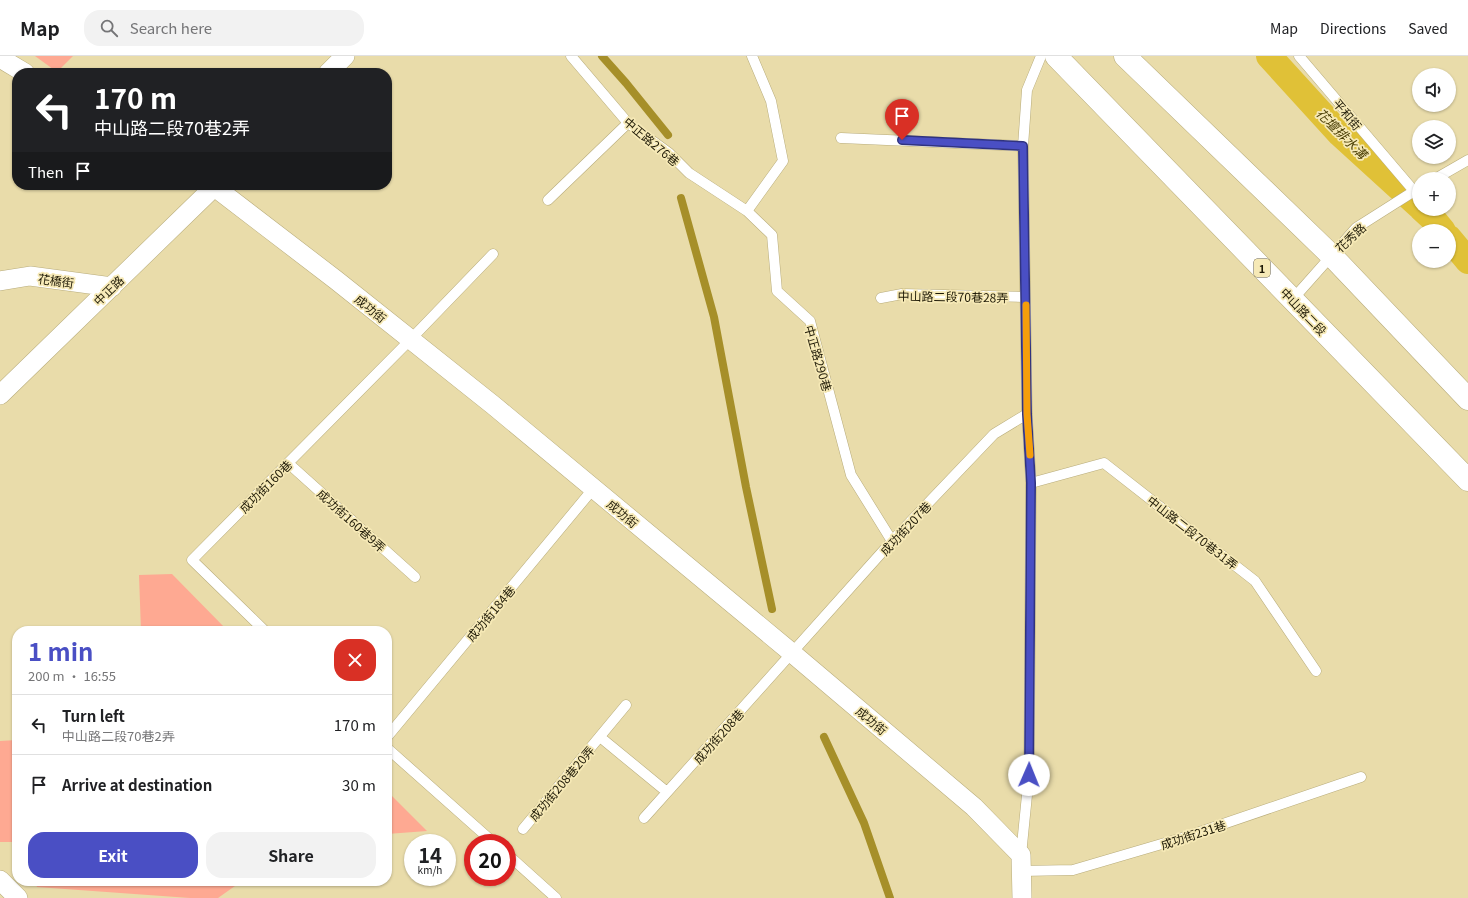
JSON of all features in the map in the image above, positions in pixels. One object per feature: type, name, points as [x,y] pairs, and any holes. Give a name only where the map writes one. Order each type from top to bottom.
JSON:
[{"type":"main road","name":"中山路二段","points":[[1056,56],[1468,480]]},
{"type":"main road","points":[[1125,56],[1331,255],[1468,399]]},
{"type":"street","points":[[333,68],[345,56]]},
{"type":"street","points":[[0,58],[17,68]]},
{"type":"street","name":"中正路","points":[[0,394],[112,288],[209,190]]},
{"type":"street","name":"成功街","points":[[220,190],[493,405],[792,653],[974,807],[1021,863]]},
{"type":"street","name":"花橋街","points":[[0,281],[30,276],[112,288]]},
{"type":"street","points":[[1021,863],[1022,898]]},
{"type":"street","points":[[0,880],[18,898]]},
{"type":"lane","name":"中正路276巷","points":[[571,56],[628,123],[669,153],[689,173],[747,211]]},
{"type":"lane","points":[[747,211],[783,162],[771,100],[752,56]]},
{"type":"lane","points":[[1021,863],[1029,775],[1031,483],[1027,414],[1023,146],[1027,90],[1041,56]]},
{"type":"lane","name":"平和街","points":[[1298,56],[1412,184]]},
{"type":"lane","points":[[548,200],[628,123]]},
{"type":"lane","points":[[841,138],[1023,146]]},
{"type":"lane","points":[[1447,172],[1468,160]]},
{"type":"lane","name":"花秀路","points":[[1293,299],[1356,228],[1412,192]]},
{"type":"lane","name":"中正路290巷","points":[[747,211],[772,235],[777,291],[810,321],[850,474],[892,541]]},
{"type":"lane","name":"成功街160巷","points":[[260,626],[192,560],[411,340],[493,254]]},
{"type":"lane","name":"中山路二段70巷28弄","points":[[881,298],[902,294],[1026,297]]},
{"type":"lane","name":"成功街207巷","points":[[792,653],[892,541],[994,434],[1027,414]]},
{"type":"lane","name":"成功街160巷9弄","points":[[288,463],[415,577]]},
{"type":"lane","name":"中山路二段70巷31弄","points":[[1031,483],[1104,463],[1255,581],[1316,671]]},
{"type":"lane","name":"成功街184巷","points":[[392,731],[593,488]]},
{"type":"lane","name":"成功街208巷","points":[[644,818],[792,653]]},
{"type":"lane","name":"成功街208巷20弄","points":[[523,829],[626,705]]},
{"type":"lane","name":"成功街208巷20弄","points":[[600,737],[667,792]]},
{"type":"lane","points":[[392,752],[484,834]]},
{"type":"lane","name":"成功街231巷","points":[[1021,863],[1073,870],[1182,838],[1361,777]]},
{"type":"lane","points":[[516,862],[556,898]]},
{"type":"shaded area","points":[[35,56],[73,56],[61,68],[52,68]]},
{"type":"shaded area","points":[[172,574],[223,626],[141,626],[139,575]]},
{"type":"shaded area","points":[[12,740],[12,842],[0,842],[0,741]]},
{"type":"shaded area","points":[[392,796],[427,831],[392,834]]},
{"type":"shaded area","points":[[235,886],[218,898],[190,898],[37,887]]},
{"type":"waterway","points":[[602,56],[668,135]]},
{"type":"waterway","name":"花壇排水溝","points":[[1269,56],[1340,134],[1412,200]]},
{"type":"waterway","points":[[681,198],[714,317],[746,487],[772,609]]},
{"type":"waterway","name":"花壇排水溝","points":[[1430,216],[1437,224]]},
{"type":"waterway","name":"花壇排水溝","points":[[1456,246],[1468,261]]},
{"type":"waterway","points":[[824,737],[864,823],[890,898]]},
{"type":"slow traffic","points":[[1026,305],[1027,414],[1030,455]]},
{"type":"route","points":[[902,140],[1023,146],[1027,414],[1031,483],[1029,775]]}]
